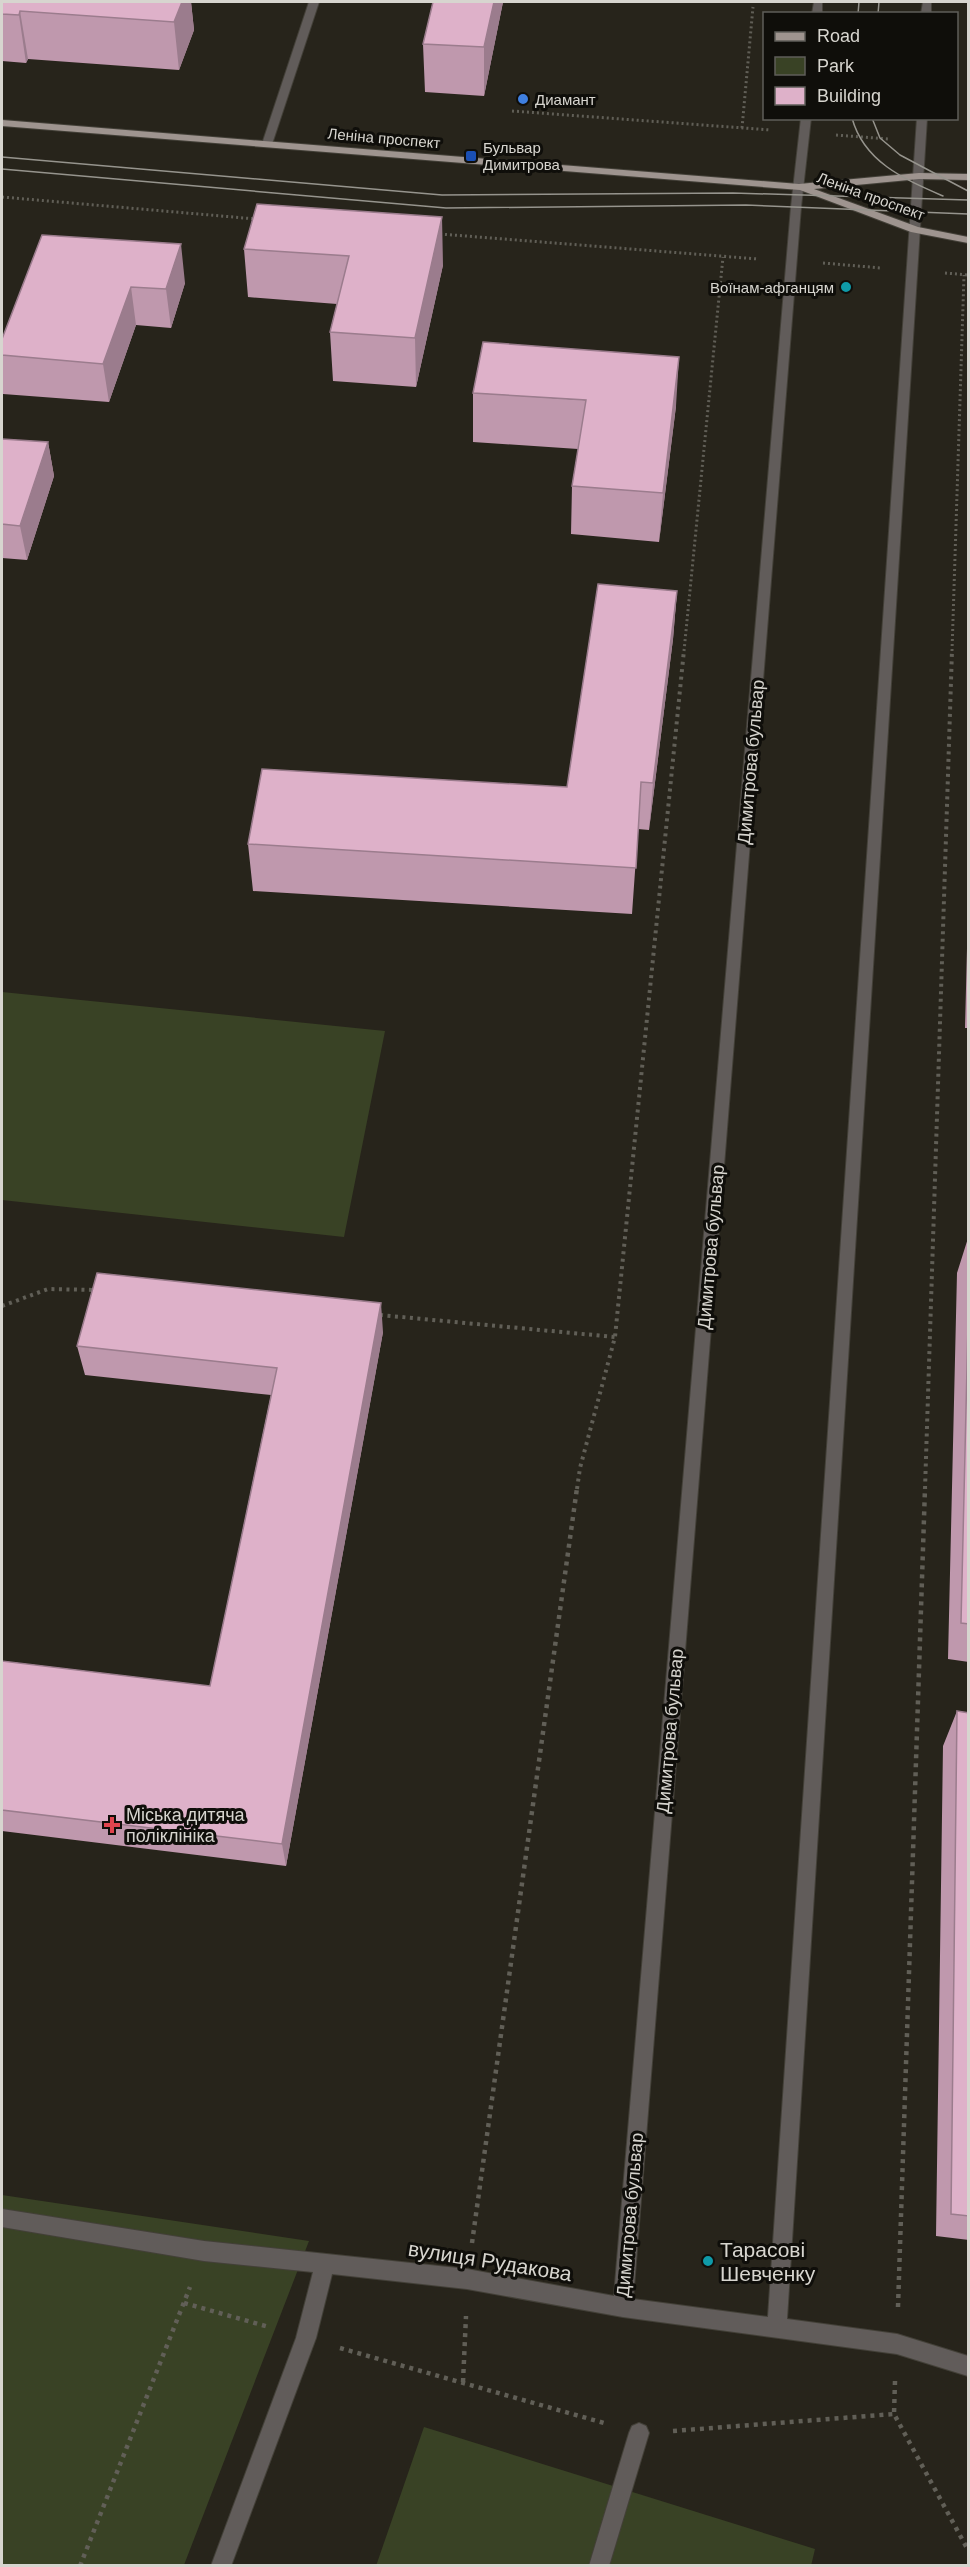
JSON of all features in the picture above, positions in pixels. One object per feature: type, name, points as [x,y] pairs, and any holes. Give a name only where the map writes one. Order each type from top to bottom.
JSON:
[{"type":"main road","name":"Леніна проспект","points":[[2,123],[799,187],[919,176],[969,177]]},
{"type":"main road","name":"Леніна проспект","points":[[799,187],[915,230],[969,240]]},
{"type":"street","points":[[267,144],[314,2]]},
{"type":"street","name":"Димитрова бульвар","points":[[622,2307],[806,120]]},
{"type":"street","points":[[777,2327],[922,120]]},
{"type":"street","name":"вулиця Рудакова","points":[[2,2218],[204,2251],[467,2279],[622,2307],[897,2344],[969,2366]]},
{"type":"street","points":[[221,2565],[306,2338],[325,2264]]},
{"type":"street","points":[[599,2565],[639,2433]]},
{"type":"path","points":[[742,128],[753,8]]},
{"type":"path","points":[[512,111],[921,141]]},
{"type":"path","points":[[2,197],[262,219]]},
{"type":"path","points":[[439,234],[966,275],[894,2414],[969,2550]]},
{"type":"path","points":[[463,2382],[467,2279],[580,1468],[615,1337],[723,257]]},
{"type":"path","points":[[2,1306],[32,1291],[61,1286],[108,1290]]},
{"type":"path","points":[[379,1315],[615,1337]]},
{"type":"path","points":[[80,2565],[204,2251]]},
{"type":"path","points":[[184,2303],[639,2433],[894,2414]]},
{"type":"green space","points":[[2,992],[385,1031],[344,1237],[2,1200]]},
{"type":"green space","points":[[2,2195],[309,2241],[184,2565],[2,2565]]},
{"type":"green space","points":[[424,2427],[815,2549],[811,2566],[376,2566]]},
{"type":"building","points":[[2,2],[182,2],[174,22],[20,11],[19,15],[2,14]]},
{"type":"building","points":[[433,2],[494,2],[484,47],[423,44]]},
{"type":"building","points":[[257,204],[442,217],[415,338],[330,332],[349,256],[244,249]]},
{"type":"building","points":[[42,235],[181,244],[166,289],[131,287],[103,364],[2,355],[2,339]]},
{"type":"building","points":[[483,342],[679,357],[663,493],[572,486],[586,400],[473,393]]},
{"type":"building","points":[[2,439],[48,442],[20,526],[2,524]]},
{"type":"building","points":[[598,584],[677,591],[653,783],[641,782],[636,868],[248,844],[262,769],[567,787]]},
{"type":"building","points":[[97,1273],[381,1303],[282,1844],[2,1810],[2,1661],[210,1686],[277,1368],[77,1346]]},
{"type":"building","points":[[969,1281],[969,1624],[961,1623]]},
{"type":"building","points":[[957,1711],[969,1713],[969,2216],[951,2214]]},
{"type":"tram line","points":[[858,12],[859,2]]},
{"type":"tram line","points":[[878,12],[879,2]]},
{"type":"tram line","points":[[853,120],[858,133],[876,158],[914,183],[943,196]]},
{"type":"tram line","points":[[873,120],[880,138],[900,155],[968,191]]},
{"type":"tram line","points":[[2,157],[442,195],[733,193],[968,200]]},
{"type":"tram line","points":[[2,169],[446,208],[746,205],[968,214]]},
{"type":"place","name":"Диамант","points":[[523,99]]},
{"type":"place","name":"Бульвар Димитрова","points":[[471,156]]},
{"type":"place","name":"Воїнам-афганцям","points":[[846,287]]},
{"type":"place","name":"Міська дитяча поліклініка","points":[[112,1825]]},
{"type":"place","name":"Тарасові Шевченку","points":[[708,2261]]}]
